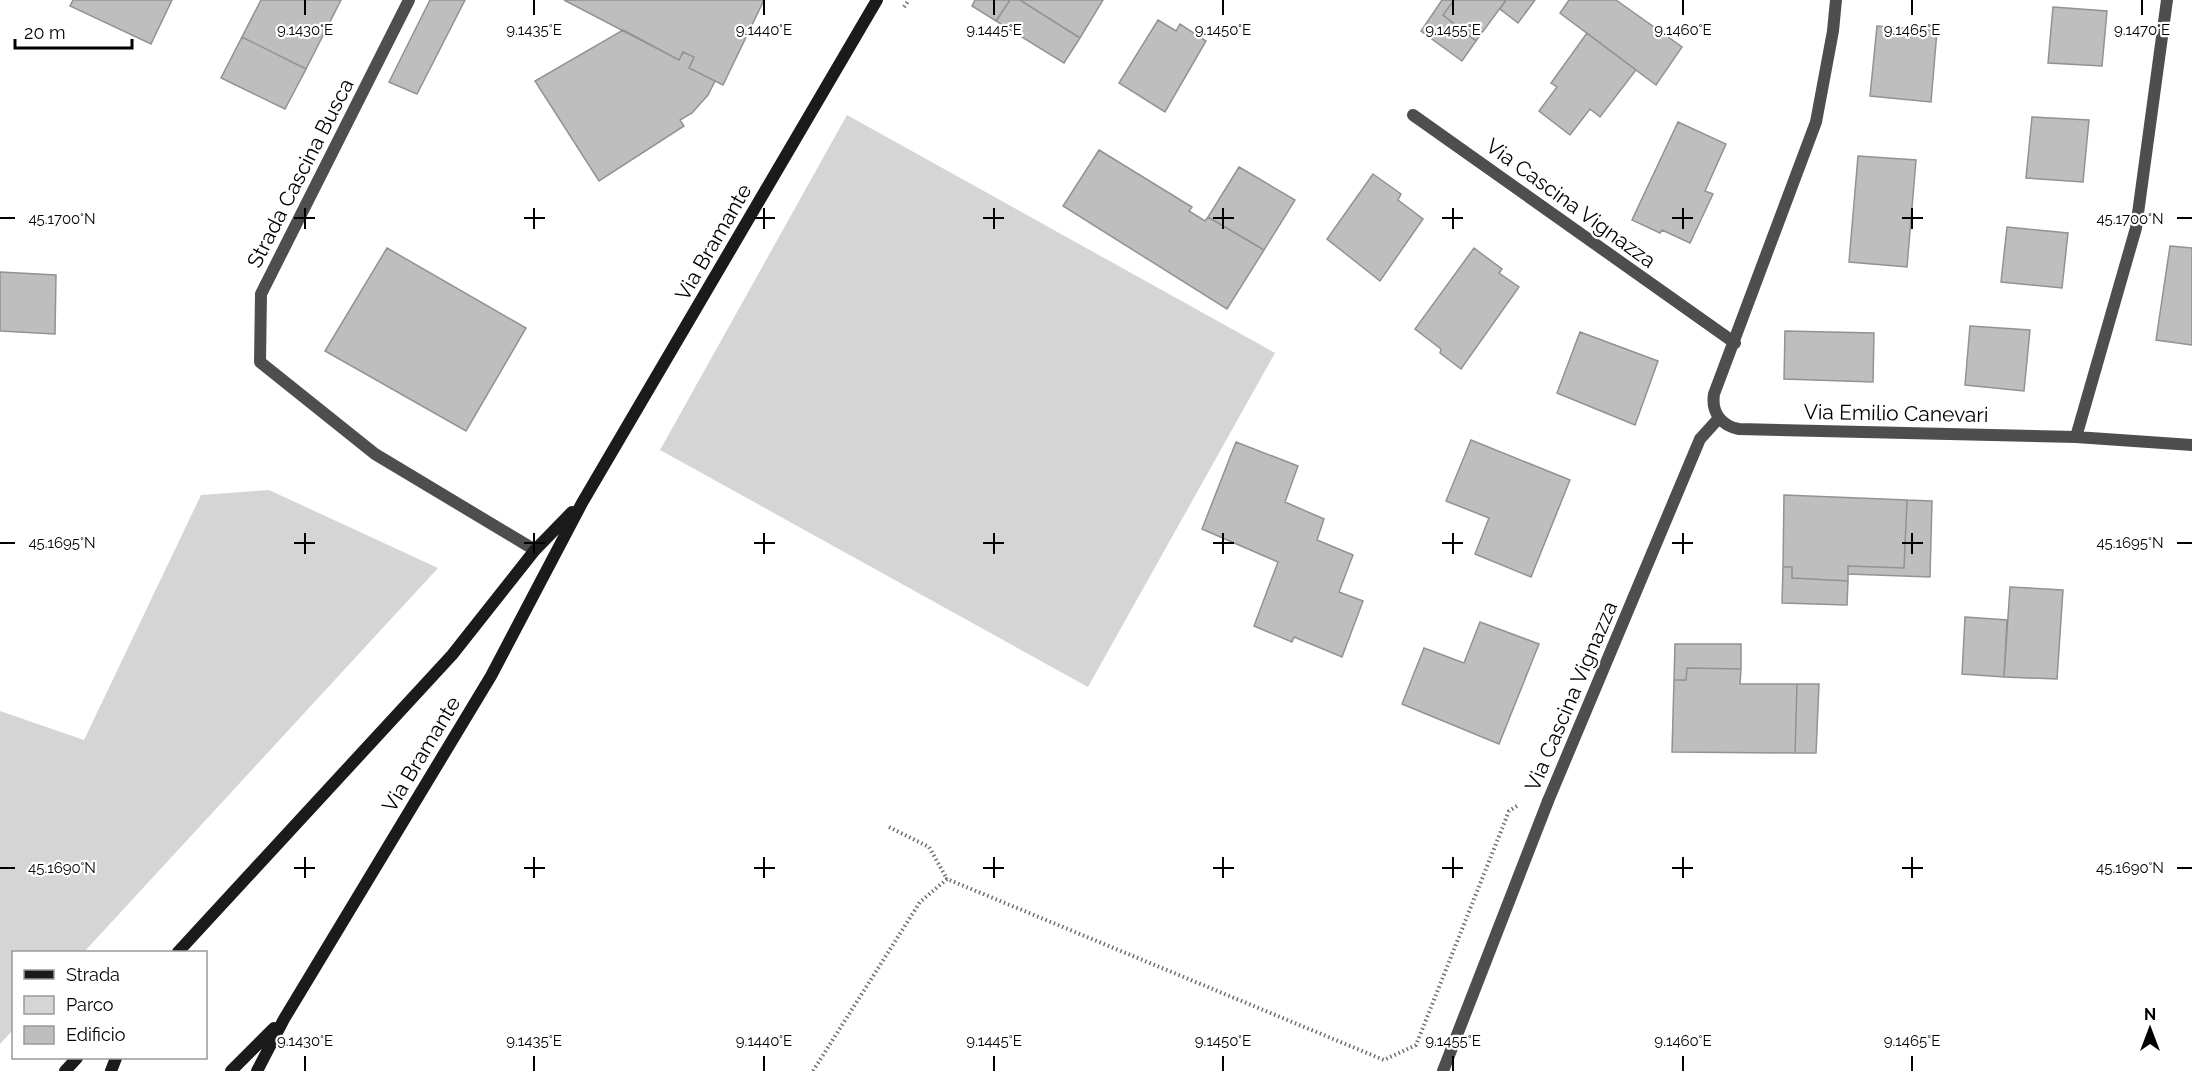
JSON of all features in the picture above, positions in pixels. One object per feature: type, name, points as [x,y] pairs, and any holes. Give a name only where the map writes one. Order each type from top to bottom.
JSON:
[{"type":"main road","name":"Via Bramante","points":[[257,1071],[284,1019],[491,676],[582,503],[878,0]]},
{"type":"main road","name":"Via Bramante","points":[[179,951],[224,905],[452,655],[535,550],[582,503]]},
{"type":"main road","name":"Via Bramante","points":[[187,951],[224,905]]},
{"type":"main road","name":"Via Bramante","points":[[231,1071],[284,1019]]},
{"type":"main road","points":[[64,1071],[76,1059]]},
{"type":"street","name":"Strada Cascina Busca","points":[[409,0],[261,294],[260,362],[375,454],[535,550]]},
{"type":"street","points":[[1719,418],[1713,403],[1714,394],[1816,122],[1833,31],[1836,0]]},
{"type":"street","points":[[2076,437],[2136,228],[2167,0]]},
{"type":"street","name":"Via Cascina Vignazza","points":[[1413,115],[1735,343]]},
{"type":"street","name":"Via Cascina Vignazza","points":[[1443,1071],[1548,801],[1700,439],[1719,418]]},
{"type":"street","name":"Via Emilio Canevari","points":[[1719,418],[1724,424],[1740,429],[2076,437],[2192,445]]},
{"type":"path","points":[[890,827],[929,847],[947,879],[1384,1060],[1416,1045],[1509,811],[1519,804],[1548,801]]},
{"type":"path","points":[[813,1071],[920,902],[947,879]]},
{"type":"green space","points":[[847,115],[1275,353],[1088,687],[660,450]]},
{"type":"green space","points":[[269,490],[438,568],[85,951],[12,951],[12,1031],[0,1044],[0,711],[84,740],[201,495]]},
{"type":"building","points":[[73,0],[172,0],[151,44],[70,6]]},
{"type":"building","points":[[261,0],[341,0],[306,69],[242,37]]},
{"type":"building","points":[[430,0],[465,0],[417,94],[389,82]]},
{"type":"building","points":[[564,0],[764,0],[723,85],[689,68],[694,57],[683,52],[679,60]]},
{"type":"building","points":[[975,0],[1010,0],[996,21],[972,6]]},
{"type":"building","points":[[1010,0],[1020,0],[1080,38],[1064,63],[996,21]]},
{"type":"building","points":[[1020,0],[1103,0],[1080,38]]},
{"type":"building","points":[[1442,0],[1454,0],[1443,15],[1476,41],[1462,61],[1421,31]]},
{"type":"building","points":[[1454,0],[1506,0],[1476,41],[1443,15]]},
{"type":"building","points":[[1506,0],[1535,0],[1518,23],[1500,9]]},
{"type":"building","points":[[1569,0],[1616,0],[1682,47],[1656,85],[1560,13]]},
{"type":"building","points":[[2053,7],[2107,11],[2102,66],[2048,63]]},
{"type":"building","points":[[1158,20],[1176,31],[1180,24],[1206,41],[1165,112],[1119,83]]},
{"type":"building","points":[[1877,26],[1937,31],[1931,102],[1870,96]]},
{"type":"building","points":[[623,30],[679,60],[683,52],[694,57],[689,68],[715,81],[708,95],[692,113],[680,120],[684,126],[599,181],[535,81]]},
{"type":"building","points":[[1587,33],[1636,70],[1600,117],[1590,109],[1570,135],[1539,111],[1557,87],[1551,83]]},
{"type":"building","points":[[242,37],[306,69],[285,109],[221,78]]},
{"type":"building","points":[[2032,117],[2089,120],[2083,182],[2026,178]]},
{"type":"building","points":[[1678,122],[1726,144],[1705,191],[1713,194],[1690,243],[1632,220]]},
{"type":"building","points":[[1099,150],[1192,207],[1189,211],[1205,221],[1208,217],[1264,250],[1227,309],[1063,206]]},
{"type":"building","points":[[1858,156],[1916,160],[1907,267],[1849,262]]},
{"type":"building","points":[[1239,167],[1295,200],[1264,250],[1208,217]]},
{"type":"building","points":[[1373,174],[1401,194],[1398,200],[1423,219],[1380,281],[1327,239]]},
{"type":"building","points":[[2007,227],[2068,233],[2062,288],[2001,282]]},
{"type":"building","points":[[2170,246],[2192,248],[2192,345],[2156,340]]},
{"type":"building","points":[[387,248],[526,328],[466,431],[325,351]]},
{"type":"building","points":[[1474,248],[1502,269],[1499,273],[1519,287],[1461,369],[1440,353],[1441,349],[1415,329]]},
{"type":"building","points":[[0,272],[56,275],[55,334],[0,331]]},
{"type":"building","points":[[1970,326],[2030,330],[2024,391],[1965,385]]},
{"type":"building","points":[[1785,331],[1874,333],[1873,382],[1784,379]]},
{"type":"building","points":[[1580,332],[1658,361],[1635,425],[1557,393]]},
{"type":"building","points":[[1471,440],[1570,480],[1531,577],[1475,554],[1489,518],[1446,501]]},
{"type":"building","points":[[1236,442],[1298,466],[1285,502],[1324,519],[1317,540],[1353,555],[1339,592],[1363,601],[1342,657],[1294,637],[1292,642],[1254,626],[1278,562],[1202,529]]},
{"type":"building","points":[[1784,495],[1907,500],[1904,568],[1848,566],[1848,581],[1792,578],[1792,567],[1783,567]]},
{"type":"building","points":[[1907,500],[1932,501],[1930,577],[1848,574],[1848,566],[1904,568]]},
{"type":"building","points":[[1783,567],[1792,567],[1792,578],[1848,581],[1847,605],[1782,603]]},
{"type":"building","points":[[2010,587],[2063,590],[2057,679],[2004,677]]},
{"type":"building","points":[[1965,617],[2007,620],[2004,677],[1962,674]]},
{"type":"building","points":[[1480,622],[1539,644],[1499,744],[1402,704],[1424,648],[1464,663]]},
{"type":"building","points":[[1675,644],[1741,644],[1741,669],[1687,668],[1686,680],[1674,680]]},
{"type":"building","points":[[1687,668],[1741,669],[1740,684],[1797,684],[1795,753],[1672,752],[1674,680],[1686,680]]},
{"type":"building","points":[[1797,684],[1819,684],[1816,753],[1795,753]]}]
